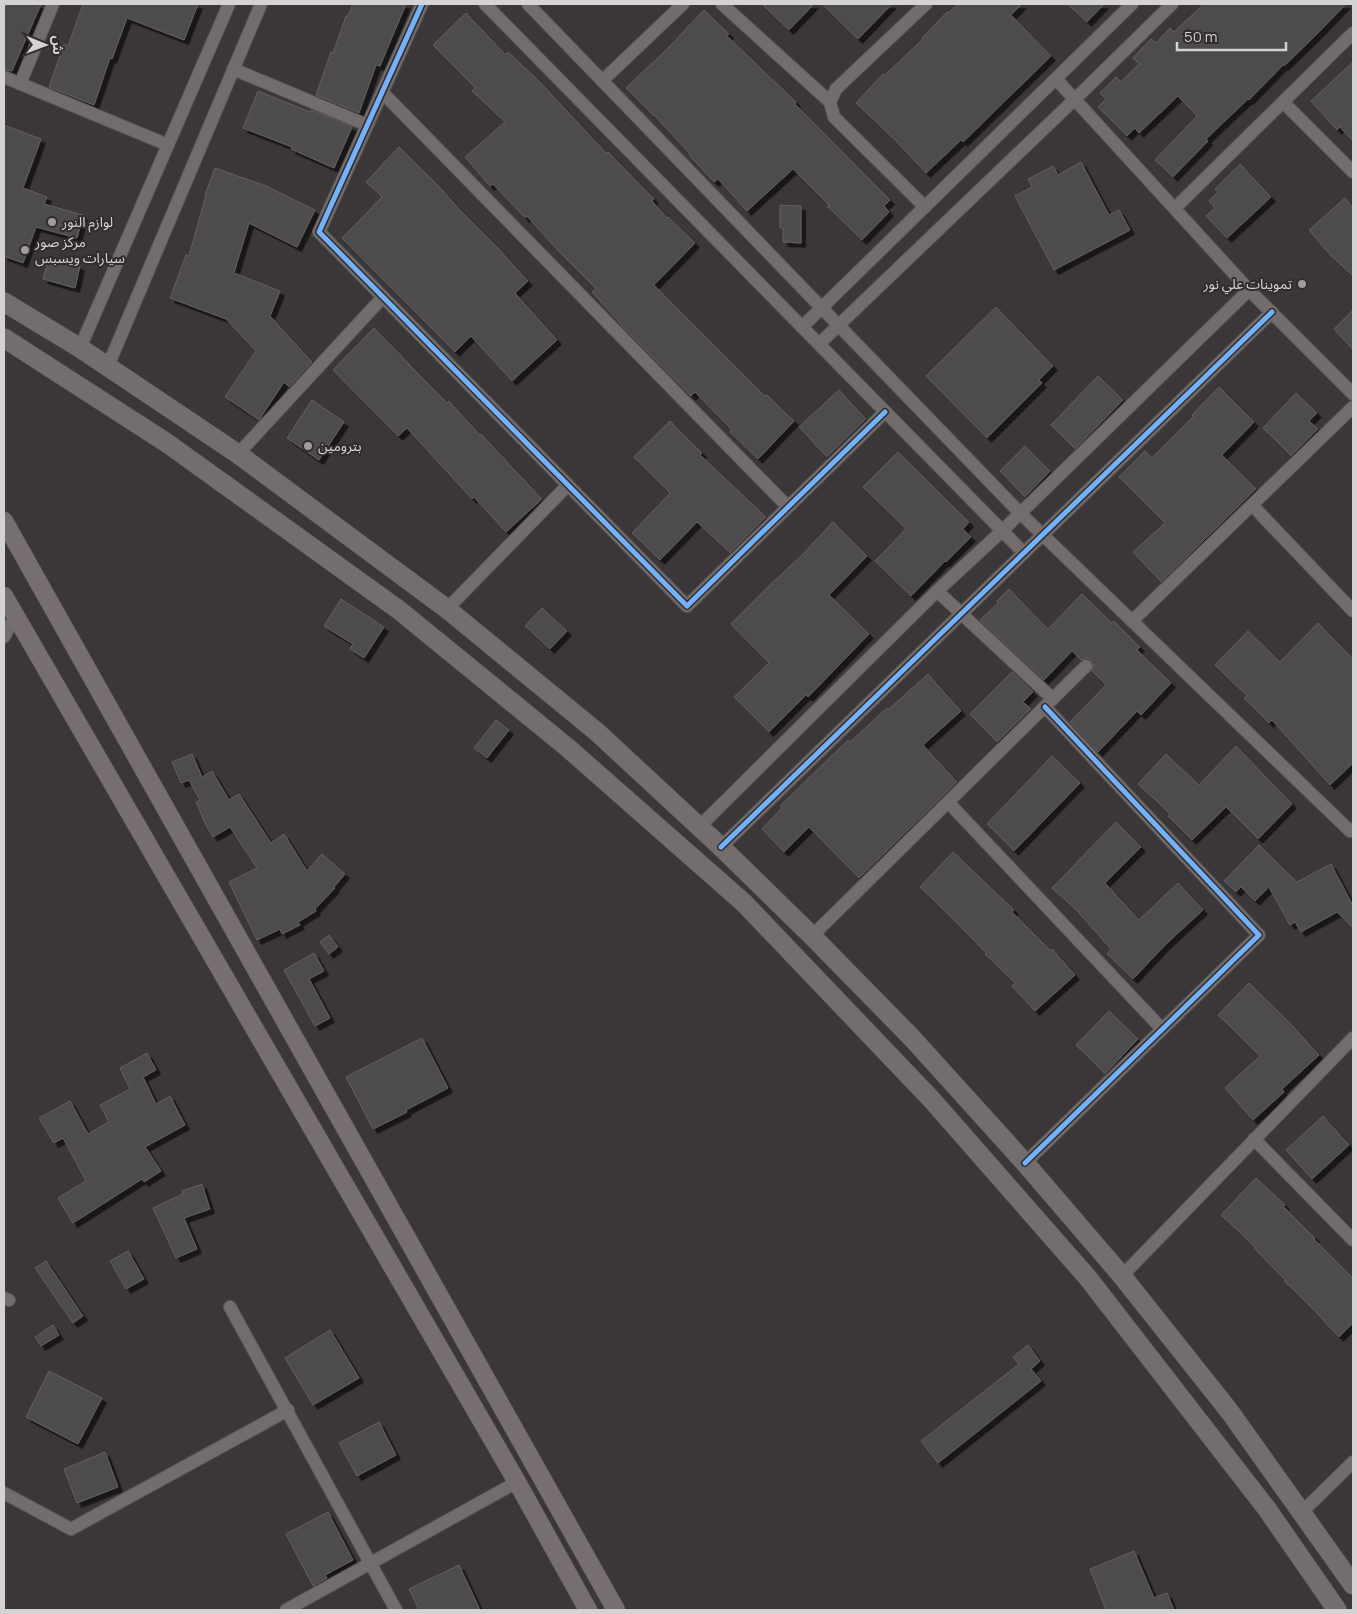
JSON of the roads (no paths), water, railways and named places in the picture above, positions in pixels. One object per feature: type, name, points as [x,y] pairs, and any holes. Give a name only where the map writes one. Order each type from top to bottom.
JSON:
[{"type":"main road","points":[[4,302],[108,366],[238,454],[447,609],[597,732],[700,826],[912,1038],[1025,1162],[1122,1276],[1230,1412],[1353,1585]]},
{"type":"main road","points":[[4,338],[167,443],[399,610],[568,748],[744,903],[932,1100],[1088,1278],[1267,1509],[1337,1610]]},
{"type":"main road","points":[[4,521],[616,1610]]},
{"type":"main road","points":[[4,596],[517,1482],[588,1610]]},
{"type":"main road","points":[[1348,1610],[1353,1607]]},
{"type":"street","points":[[20,84],[53,4]]},
{"type":"street","points":[[80,348],[229,4]]},
{"type":"street","points":[[108,366],[261,4]]},
{"type":"street","points":[[422,4],[319,232],[687,606],[885,412]]},
{"type":"street","points":[[485,4],[1024,553]]},
{"type":"street","points":[[528,4],[1020,513],[1350,832],[1353,829]]},
{"type":"street","points":[[602,81],[683,4]]},
{"type":"street","points":[[722,4],[830,102],[834,118],[925,207]]},
{"type":"street","points":[[830,102],[836,89],[926,4]]},
{"type":"street","points":[[802,327],[1132,4]]},
{"type":"street","points":[[819,344],[1075,100],[1172,4]]},
{"type":"street","points":[[1175,208],[1353,34]]},
{"type":"street","points":[[233,69],[367,125]]},
{"type":"street","points":[[4,77],[168,145]]},
{"type":"street","points":[[1056,79],[1250,290],[1353,394]]},
{"type":"street","points":[[382,92],[787,506]]},
{"type":"street","points":[[1284,102],[1353,172]]},
{"type":"street","points":[[700,826],[938,591],[1250,290]]},
{"type":"street","points":[[238,454],[383,297]]},
{"type":"street","points":[[722,847],[1272,312]]},
{"type":"street","points":[[1132,621],[1353,407]]},
{"type":"street","points":[[447,609],[568,485]]},
{"type":"street","points":[[1252,505],[1353,611]]},
{"type":"street","points":[[938,591],[962,613],[1049,703],[1258,934],[1025,1162]]},
{"type":"street","points":[[4,637],[15,616]]},
{"type":"street","points":[[812,936],[1086,666]]},
{"type":"street","points":[[948,802],[1162,1029]]},
{"type":"street","points":[[1122,1276],[1353,1038]]},
{"type":"street","points":[[1254,1139],[1353,1240]]},
{"type":"street","points":[[230,1306],[396,1610]]},
{"type":"street","points":[[4,1493],[71,1530],[288,1410]]},
{"type":"street","points":[[1302,1512],[1353,1462]]},
{"type":"street","points":[[286,1610],[517,1482]]},
{"type":"place","name":"لوازم النور","points":[[52,222]]},
{"type":"place","name":"مركز صور سيارات ويسبس","points":[[25,250]]},
{"type":"place","name":"تموينات علي نور","points":[[1302,284]]},
{"type":"place","name":"بترومين","points":[[308,446]]}]
